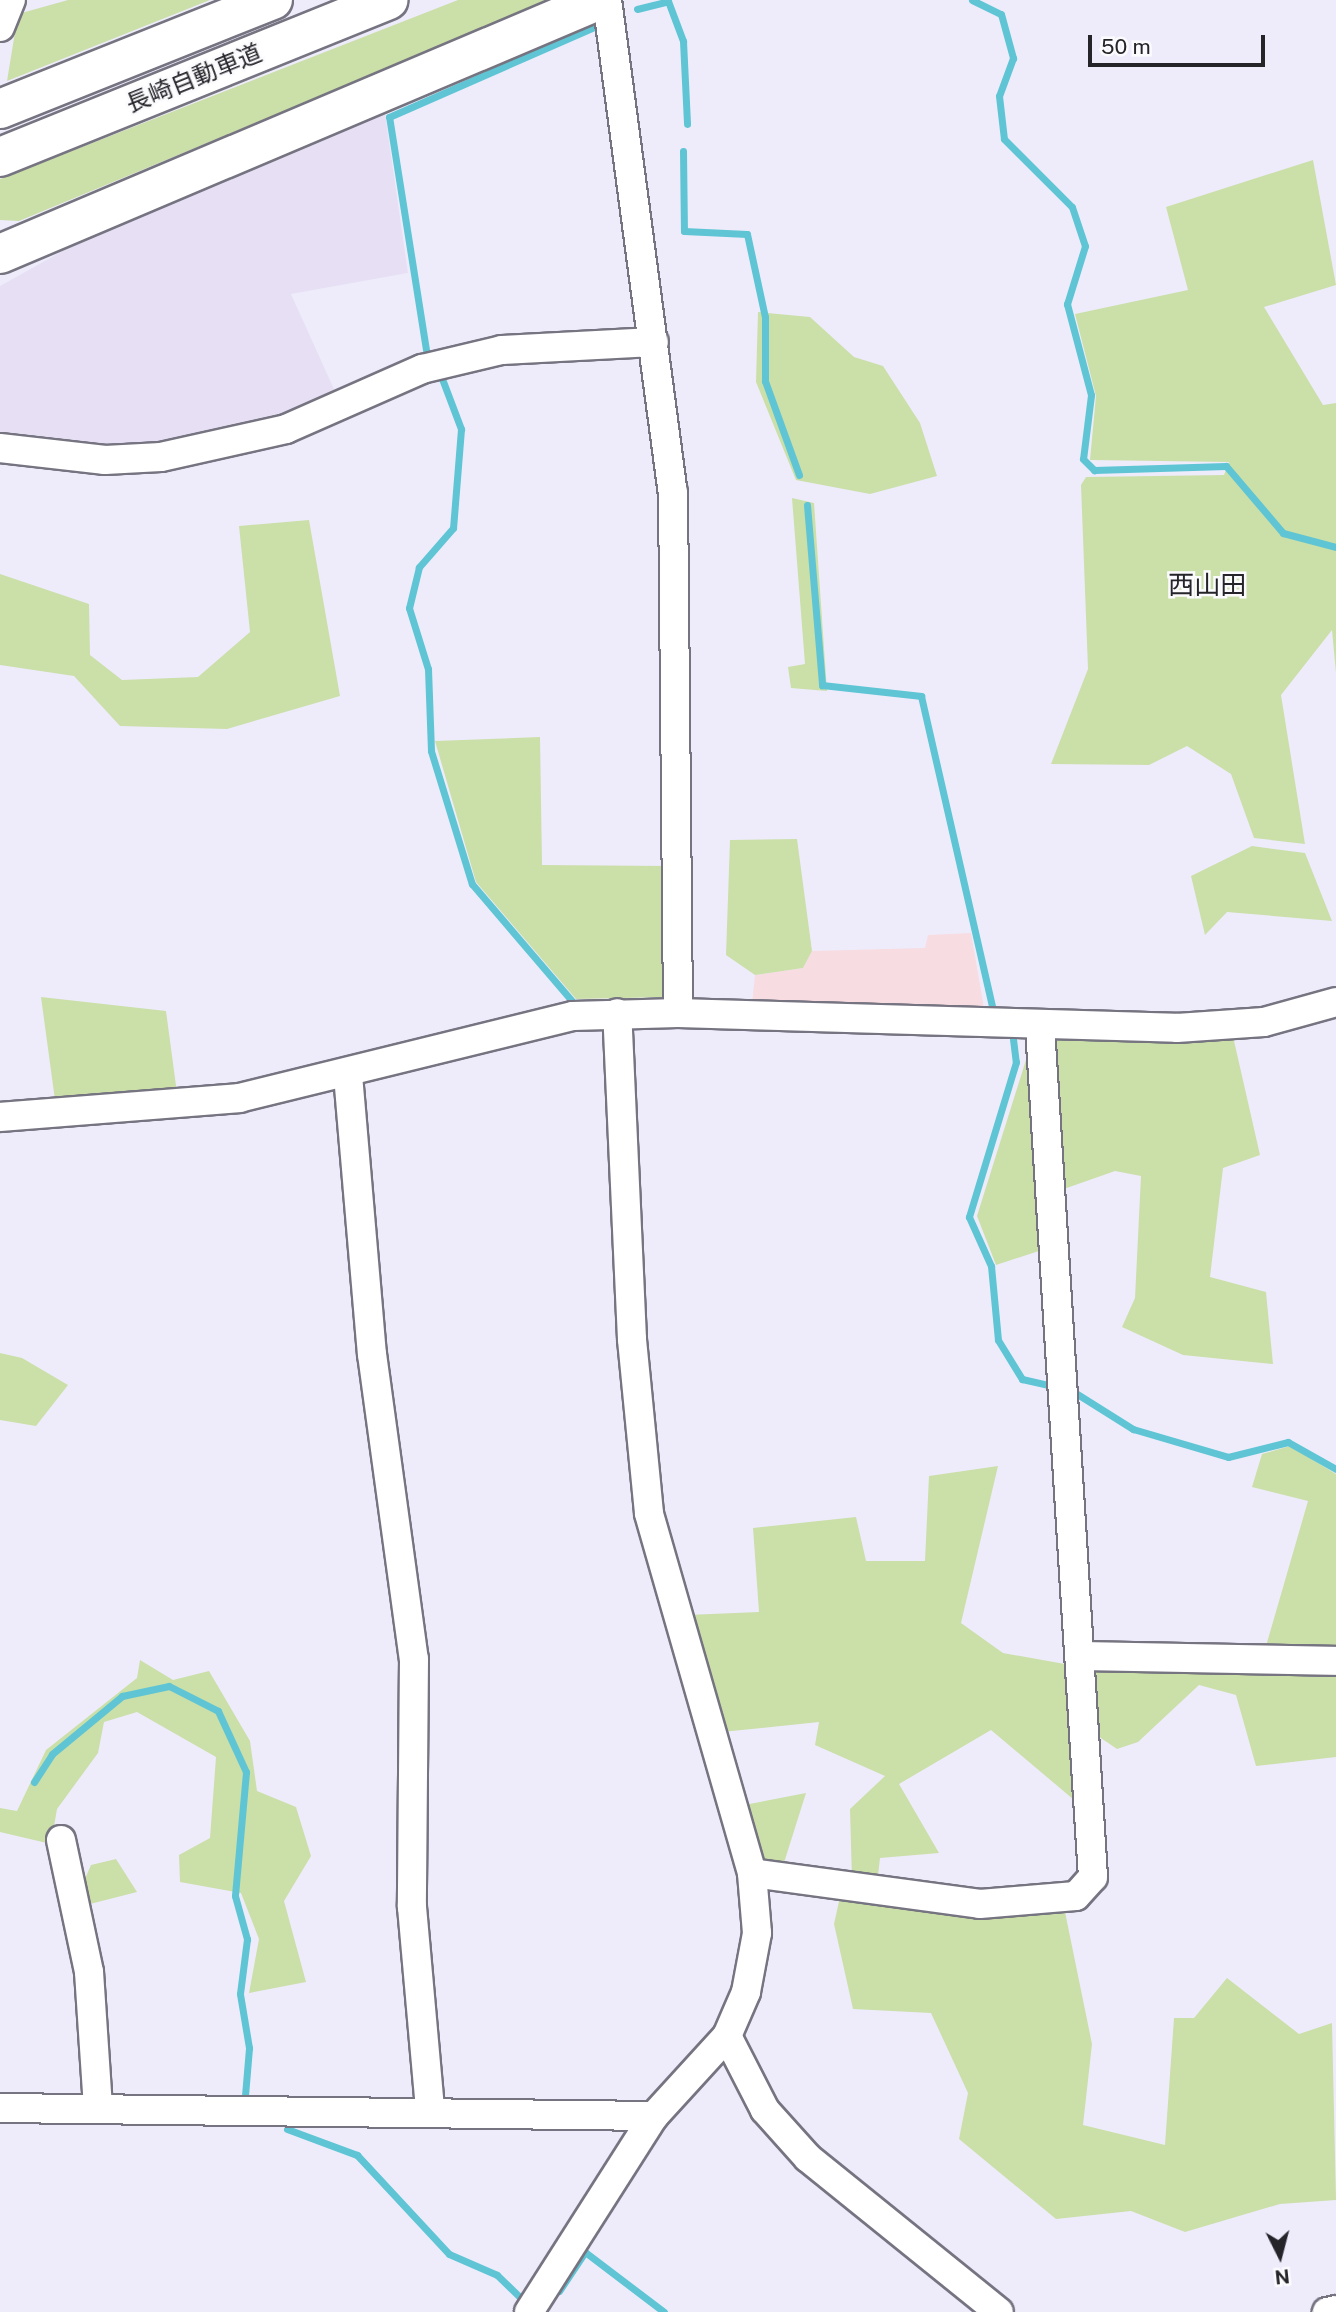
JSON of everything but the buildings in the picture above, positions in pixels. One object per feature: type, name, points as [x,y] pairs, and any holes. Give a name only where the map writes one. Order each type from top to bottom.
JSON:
[{"type":"main road","name":"長崎自動車道","points":[[5,107],[273,0]]},
{"type":"main road","name":"長崎自動車道","points":[[5,155],[388,0]]},
{"type":"main road","points":[[0,254],[600,0]]},
{"type":"street","points":[[0,27],[11,0]]},
{"type":"street","points":[[607,0],[673,492],[678,1013]]},
{"type":"street","points":[[0,448],[105,460],[161,457],[286,429],[435,366],[502,350],[654,342]]},
{"type":"street","points":[[0,1116],[212,1101],[348,1075],[538,1023],[617,1013],[678,1013],[1040,1028],[1220,1027],[1264,1022],[1336,1002]]},
{"type":"street","points":[[529,2312],[654,2116],[727,2035],[747,1992],[757,1933],[752,1873],[649,1513],[632,1339],[617,1013]]},
{"type":"street","points":[[752,1873],[980,1904],[1076,1896],[1093,1877],[1096,1844],[1040,1028]]},
{"type":"street","points":[[348,1075],[372,1354],[414,1659],[412,1907],[430,2109]]},
{"type":"street","points":[[1083,1656],[1336,1661]]},
{"type":"street","points":[[61,1840],[89,1972],[98,2106]]},
{"type":"street","points":[[727,2035],[765,2110],[808,2158],[999,2312]]},
{"type":"street","points":[[0,2108],[98,2106],[430,2109],[654,2116]]},
{"type":"street","points":[[1327,2312],[1336,2310]]},
{"type":"shaded area","points":[[385,113],[408,273],[291,294],[338,398],[266,426],[119,453],[0,438],[0,286],[111,224]]},
{"type":"shaded area","points":[[971,933],[985,1014],[752,1004],[755,975],[803,968],[812,951],[925,948],[928,935]]},
{"type":"green space","points":[[68,0],[210,0],[7,81],[18,14]]},
{"type":"green space","points":[[458,0],[552,0],[19,221],[0,220],[0,179]]},
{"type":"green space","points":[[1313,160],[1336,285],[1264,307],[1323,405],[1336,403],[1336,673],[1332,630],[1281,695],[1305,844],[1254,838],[1231,774],[1187,746],[1149,765],[1051,764],[1088,669],[1081,485],[1086,477],[1224,475],[1229,462],[1090,460],[1096,396],[1075,314],[1188,290],[1166,207]]},
{"type":"green space","points":[[758,312],[810,317],[854,357],[883,366],[920,423],[937,476],[870,494],[796,480],[756,382]]},
{"type":"green space","points":[[792,498],[814,503],[827,691],[791,688],[788,667],[805,664]]},
{"type":"green space","points":[[309,520],[340,696],[227,729],[120,726],[74,676],[0,665],[0,574],[89,604],[90,655],[122,680],[198,677],[250,632],[239,526]]},
{"type":"green space","points":[[540,737],[542,865],[667,866],[669,997],[576,999],[476,882],[435,741]]},
{"type":"green space","points":[[797,839],[812,951],[803,968],[755,975],[726,955],[730,840]]},
{"type":"green space","points":[[1252,846],[1305,853],[1332,921],[1227,912],[1205,935],[1191,876]]},
{"type":"green space","points":[[41,997],[166,1011],[177,1093],[55,1100]]},
{"type":"green space","points":[[1232,1032],[1260,1155],[1223,1168],[1210,1277],[1266,1292],[1273,1364],[1183,1355],[1122,1327],[1135,1298],[1141,1176],[1115,1171],[1061,1190],[1051,1037]]},
{"type":"green space","points":[[1030,1047],[1045,1249],[996,1265],[977,1216]]},
{"type":"green space","points":[[0,1353],[22,1358],[68,1385],[36,1426],[0,1420]]},
{"type":"green space","points":[[1290,1446],[1336,1474],[1336,1655],[1264,1653],[1308,1501],[1252,1487],[1262,1454]]},
{"type":"green space","points":[[998,1466],[961,1623],[1003,1653],[1076,1666],[1086,1810],[991,1730],[899,1784],[939,1853],[880,1858],[877,1885],[852,1881],[850,1809],[885,1776],[815,1745],[819,1722],[722,1732],[687,1615],[759,1612],[753,1528],[856,1517],[866,1561],[925,1561],[929,1476]]},
{"type":"green space","points":[[140,1660],[173,1680],[209,1671],[250,1741],[257,1791],[296,1807],[311,1856],[284,1901],[306,1982],[249,1993],[259,1939],[241,1893],[180,1882],[179,1855],[210,1838],[216,1757],[137,1712],[104,1722],[98,1753],[57,1809],[51,1844],[0,1832],[0,1808],[17,1811],[46,1750],[137,1678]]},
{"type":"green space","points":[[1091,1665],[1336,1670],[1336,1757],[1256,1766],[1236,1695],[1199,1685],[1138,1742],[1117,1749],[1095,1734]]},
{"type":"green space","points":[[806,1793],[782,1869],[763,1866],[744,1805]]},
{"type":"green space","points":[[116,1859],[137,1892],[86,1905],[80,1890],[91,1865]]},
{"type":"green space","points":[[840,1897],[1064,1907],[1092,2044],[1083,2125],[1165,2145],[1174,2018],[1194,2018],[1227,1978],[1299,2034],[1332,2023],[1336,2200],[1280,2204],[1185,2232],[1131,2211],[1056,2219],[959,2139],[968,2093],[931,2013],[853,2009],[834,1924]]},
{"type":"waterway","points":[[972,0],[1001,14],[1013,58],[999,96],[1004,139],[1072,207],[1085,246],[1067,304],[1091,395],[1083,459],[1094,470],[1226,466],[1283,533],[1336,547]]},
{"type":"waterway","points":[[637,9],[668,1],[683,41],[687,124]]},
{"type":"waterway","points":[[427,356],[389,117],[594,27]]},
{"type":"waterway","points":[[683,151],[684,231],[747,234],[765,317],[765,381],[799,475]]},
{"type":"waterway","points":[[441,376],[461,429],[453,528],[419,567],[409,608],[428,669],[431,751],[472,884],[571,1000]]},
{"type":"waterway","points":[[807,505],[822,685],[921,696],[993,1010]]},
{"type":"waterway","points":[[1013,1039],[1016,1062],[969,1217],[991,1266],[998,1340],[1022,1379],[1053,1386]]},
{"type":"waterway","points":[[1074,1392],[1133,1429],[1228,1457],[1288,1442],[1336,1469]]},
{"type":"waterway","points":[[34,1782],[52,1754],[122,1696],[169,1686],[218,1711],[246,1772],[235,1896],[247,1939],[240,1994],[249,2048],[245,2096]]},
{"type":"waterway","points":[[287,2129],[357,2155],[449,2254],[497,2275],[521,2298]]},
{"type":"waterway","points":[[559,2291],[585,2252],[664,2312]]},
{"type":"district","name":"西山田","points":[[1207,585]]}]
